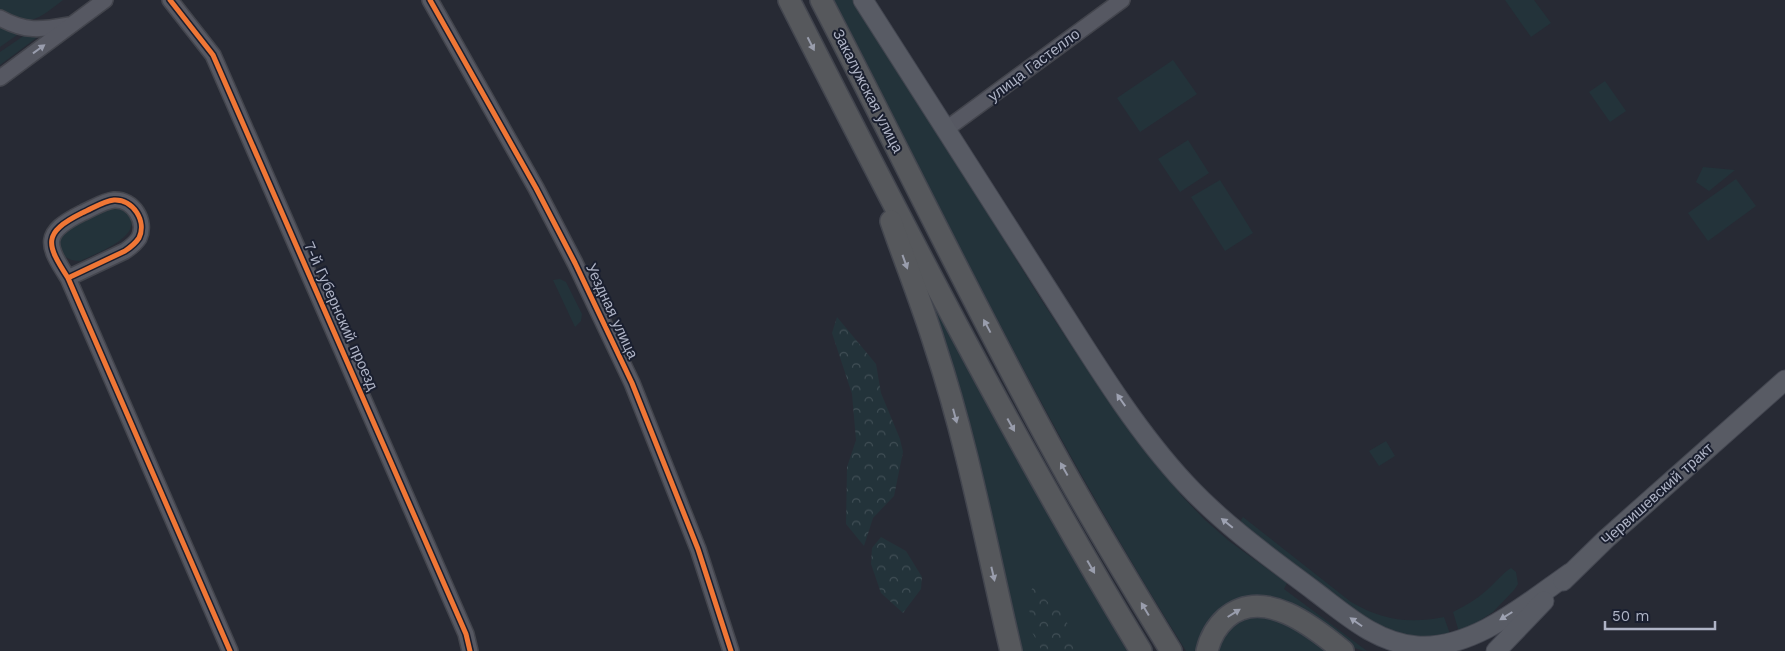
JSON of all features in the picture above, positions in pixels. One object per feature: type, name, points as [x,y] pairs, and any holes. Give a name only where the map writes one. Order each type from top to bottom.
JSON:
[{"type":"highway","points":[[789,0],[955,321],[1094,573],[1141,651]]},
{"type":"highway","name":"Закалужская улица","points":[[821,0],[915,181],[981,314],[1054,452],[1112,555],[1171,651]]},
{"type":"highway","points":[[865,150],[935,345],[963,444],[1010,651]]},
{"type":"highway","points":[[1207,651],[1210,639],[1223,621],[1232,613],[1242,608],[1254,606],[1267,607],[1297,618],[1313,627],[1343,651]]},
{"type":"main road","points":[[863,0],[1122,403],[1173,469],[1226,522],[1358,624],[1390,641],[1405,645],[1435,646],[1456,642],[1496,623],[1570,573]]},
{"type":"main road","name":"Червишевский тракт","points":[[1496,651],[1528,620],[1570,573],[1620,526],[1785,380]]},
{"type":"main road","points":[[1512,651],[1528,620]]},
{"type":"main road","name":"Червишевский тракт","points":[[1507,651],[1528,620]]},
{"type":"street","points":[[0,78],[105,0]]},
{"type":"street","name":"7-й Губернский проезд","points":[[170,0],[213,54],[466,634],[470,651]]},
{"type":"street","name":"Уездная улица","points":[[430,0],[536,188],[575,263],[632,383],[698,549],[731,651]]},
{"type":"street","name":"улица Гастелло","points":[[945,130],[1112,3]]},
{"type":"street","points":[[0,18],[14,26],[42,30],[74,24]]},
{"type":"street","points":[[68,278],[134,245],[139,236],[141,226],[139,216],[133,208],[125,202],[114,200],[104,202],[59,226],[53,235],[54,255],[68,278],[230,651]]},
{"type":"green space","points":[[0,0],[63,0],[40,16],[26,20],[10,16],[0,10]]},
{"type":"green space","points":[[834,0],[856,0],[1042,301],[1115,411],[1181,495],[1229,541],[1287,583],[1284,589],[1367,651],[1362,651],[1350,645],[1313,616],[1288,602],[1262,595],[1249,596],[1234,602],[1206,631],[1200,640],[1197,651],[1186,651],[1091,492],[1002,330]]},
{"type":"green space","points":[[1505,0],[1534,0],[1551,23],[1531,37]]},
{"type":"green space","points":[[0,25],[20,33],[0,47]]},
{"type":"green space","points":[[25,35],[39,36],[0,65],[0,52]]},
{"type":"green space","points":[[1173,60],[1197,94],[1140,132],[1117,98]]},
{"type":"green space","points":[[1605,81],[1626,111],[1610,122],[1589,92]]},
{"type":"green space","points":[[1188,140],[1209,173],[1180,192],[1158,159]]},
{"type":"green space","points":[[1703,167],[1735,170],[1709,191],[1696,182]]},
{"type":"green space","points":[[1736,179],[1756,206],[1708,241],[1688,213]]},
{"type":"green space","points":[[1220,180],[1253,233],[1225,251],[1191,197]]},
{"type":"green space","points":[[116,207],[125,210],[131,218],[131,226],[128,233],[122,239],[105,250],[80,261],[68,258],[61,252],[59,247],[61,237],[65,231],[107,208]]},
{"type":"green space","points":[[560,279],[566,282],[582,314],[581,321],[575,327],[553,280]]},
{"type":"green space","points":[[925,290],[1015,456],[1127,651],[1017,651]]},
{"type":"green space","points":[[837,317],[876,364],[881,393],[900,439],[903,452],[894,496],[873,518],[864,546],[846,524],[847,467],[856,440],[852,394],[832,333]]},
{"type":"green space","points":[[1386,441],[1395,456],[1379,466],[1369,451]]},
{"type":"green space","points":[[1243,517],[1351,602],[1374,613],[1396,619],[1419,620],[1444,617],[1450,634],[1436,637],[1401,636],[1373,624],[1243,526],[1241,520]]},
{"type":"green space","points":[[881,537],[906,551],[922,577],[921,589],[903,613],[881,593],[871,564],[872,548]]},
{"type":"green space","points":[[1511,568],[1516,572],[1518,584],[1514,590],[1493,612],[1459,632],[1453,612],[1487,590]]},
{"type":"green space","points":[[1033,587],[1061,612],[1083,651],[1042,651],[1032,632],[1032,617],[1026,604]]},
{"type":"green space","points":[[1250,616],[1268,616],[1290,626],[1328,651],[1217,651],[1225,634],[1239,622]]},
{"type":"cycle path","points":[[170,0],[213,55],[466,634],[470,651]]},
{"type":"cycle path","points":[[430,0],[536,188],[575,263],[632,383],[698,549],[731,651]]},
{"type":"cycle path","points":[[68,278],[125,251],[136,242],[139,238],[141,225],[140,218],[132,207],[127,203],[114,200],[102,203],[82,213],[69,220],[54,233],[52,248],[68,278],[230,651]]}]
